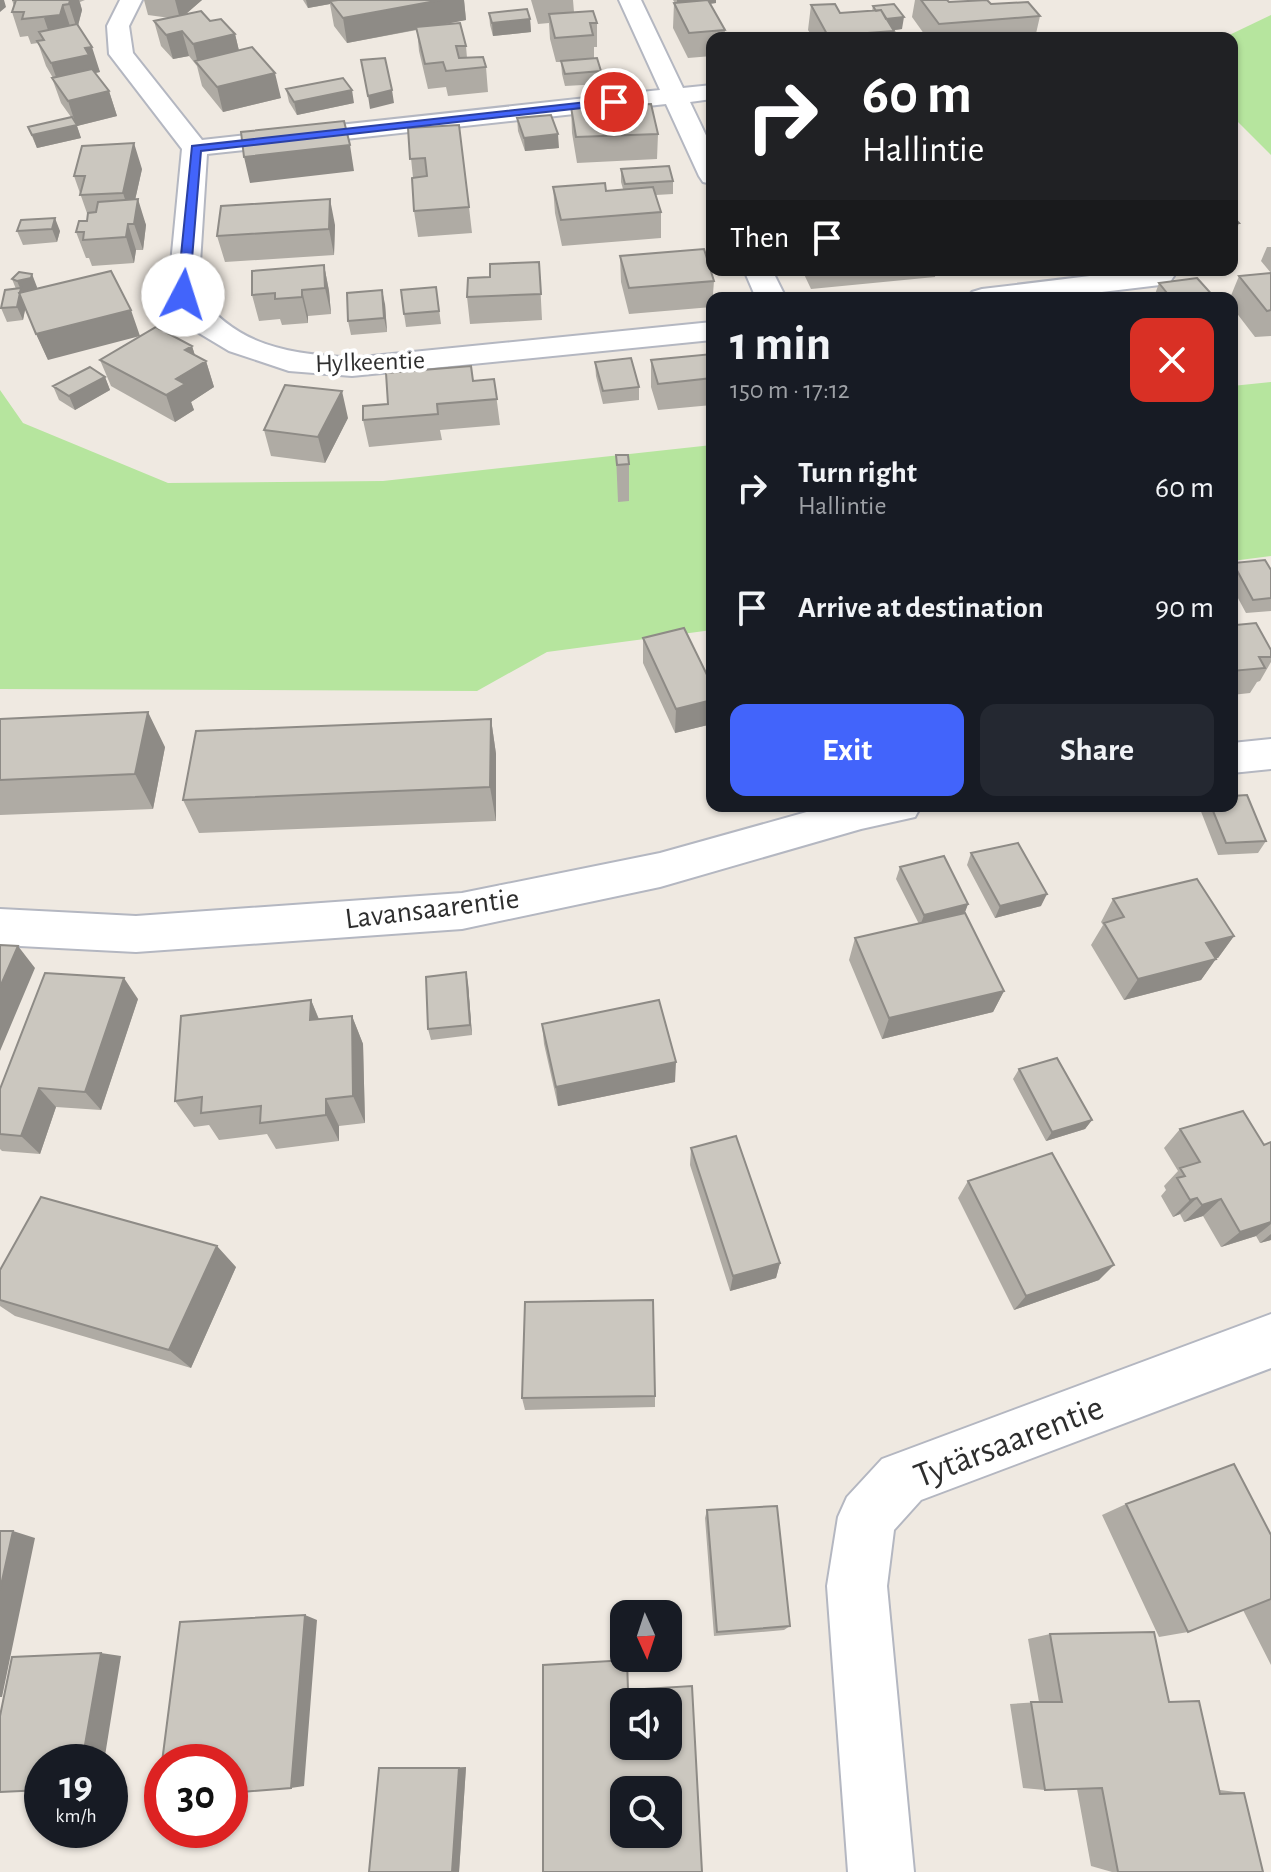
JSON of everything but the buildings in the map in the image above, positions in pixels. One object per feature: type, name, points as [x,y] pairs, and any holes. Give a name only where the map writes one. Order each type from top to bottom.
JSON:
[{"type":"street","points":[[131,0],[118,26],[121,54],[195,148],[706,93]]},
{"type":"street","points":[[630,0],[706,164]]},
{"type":"street","name":"Hylkeentie","points":[[195,148],[183,295],[205,324],[240,345],[289,362],[352,367],[706,332]]},
{"type":"street","points":[[1024,292],[1137,276]]},
{"type":"street","points":[[1238,757],[1271,754]]},
{"type":"street","name":"Lavansaarentie","points":[[0,927],[136,934],[462,911],[660,870],[867,812]]},
{"type":"street","name":"Tytärsaarentie","points":[[881,1872],[857,1586],[867,1517],[902,1479],[1271,1341]]},
{"type":"green space","points":[[1271,15],[1271,155],[1238,122],[1238,32],[1236,32]]},
{"type":"green space","points":[[1271,382],[1271,556],[1238,560],[1238,385]]},
{"type":"green space","points":[[0,390],[23,423],[168,483],[383,481],[706,446],[706,631],[547,652],[477,691],[0,689]]},
{"type":"route","points":[[183,295],[195,148],[614,102]]}]
